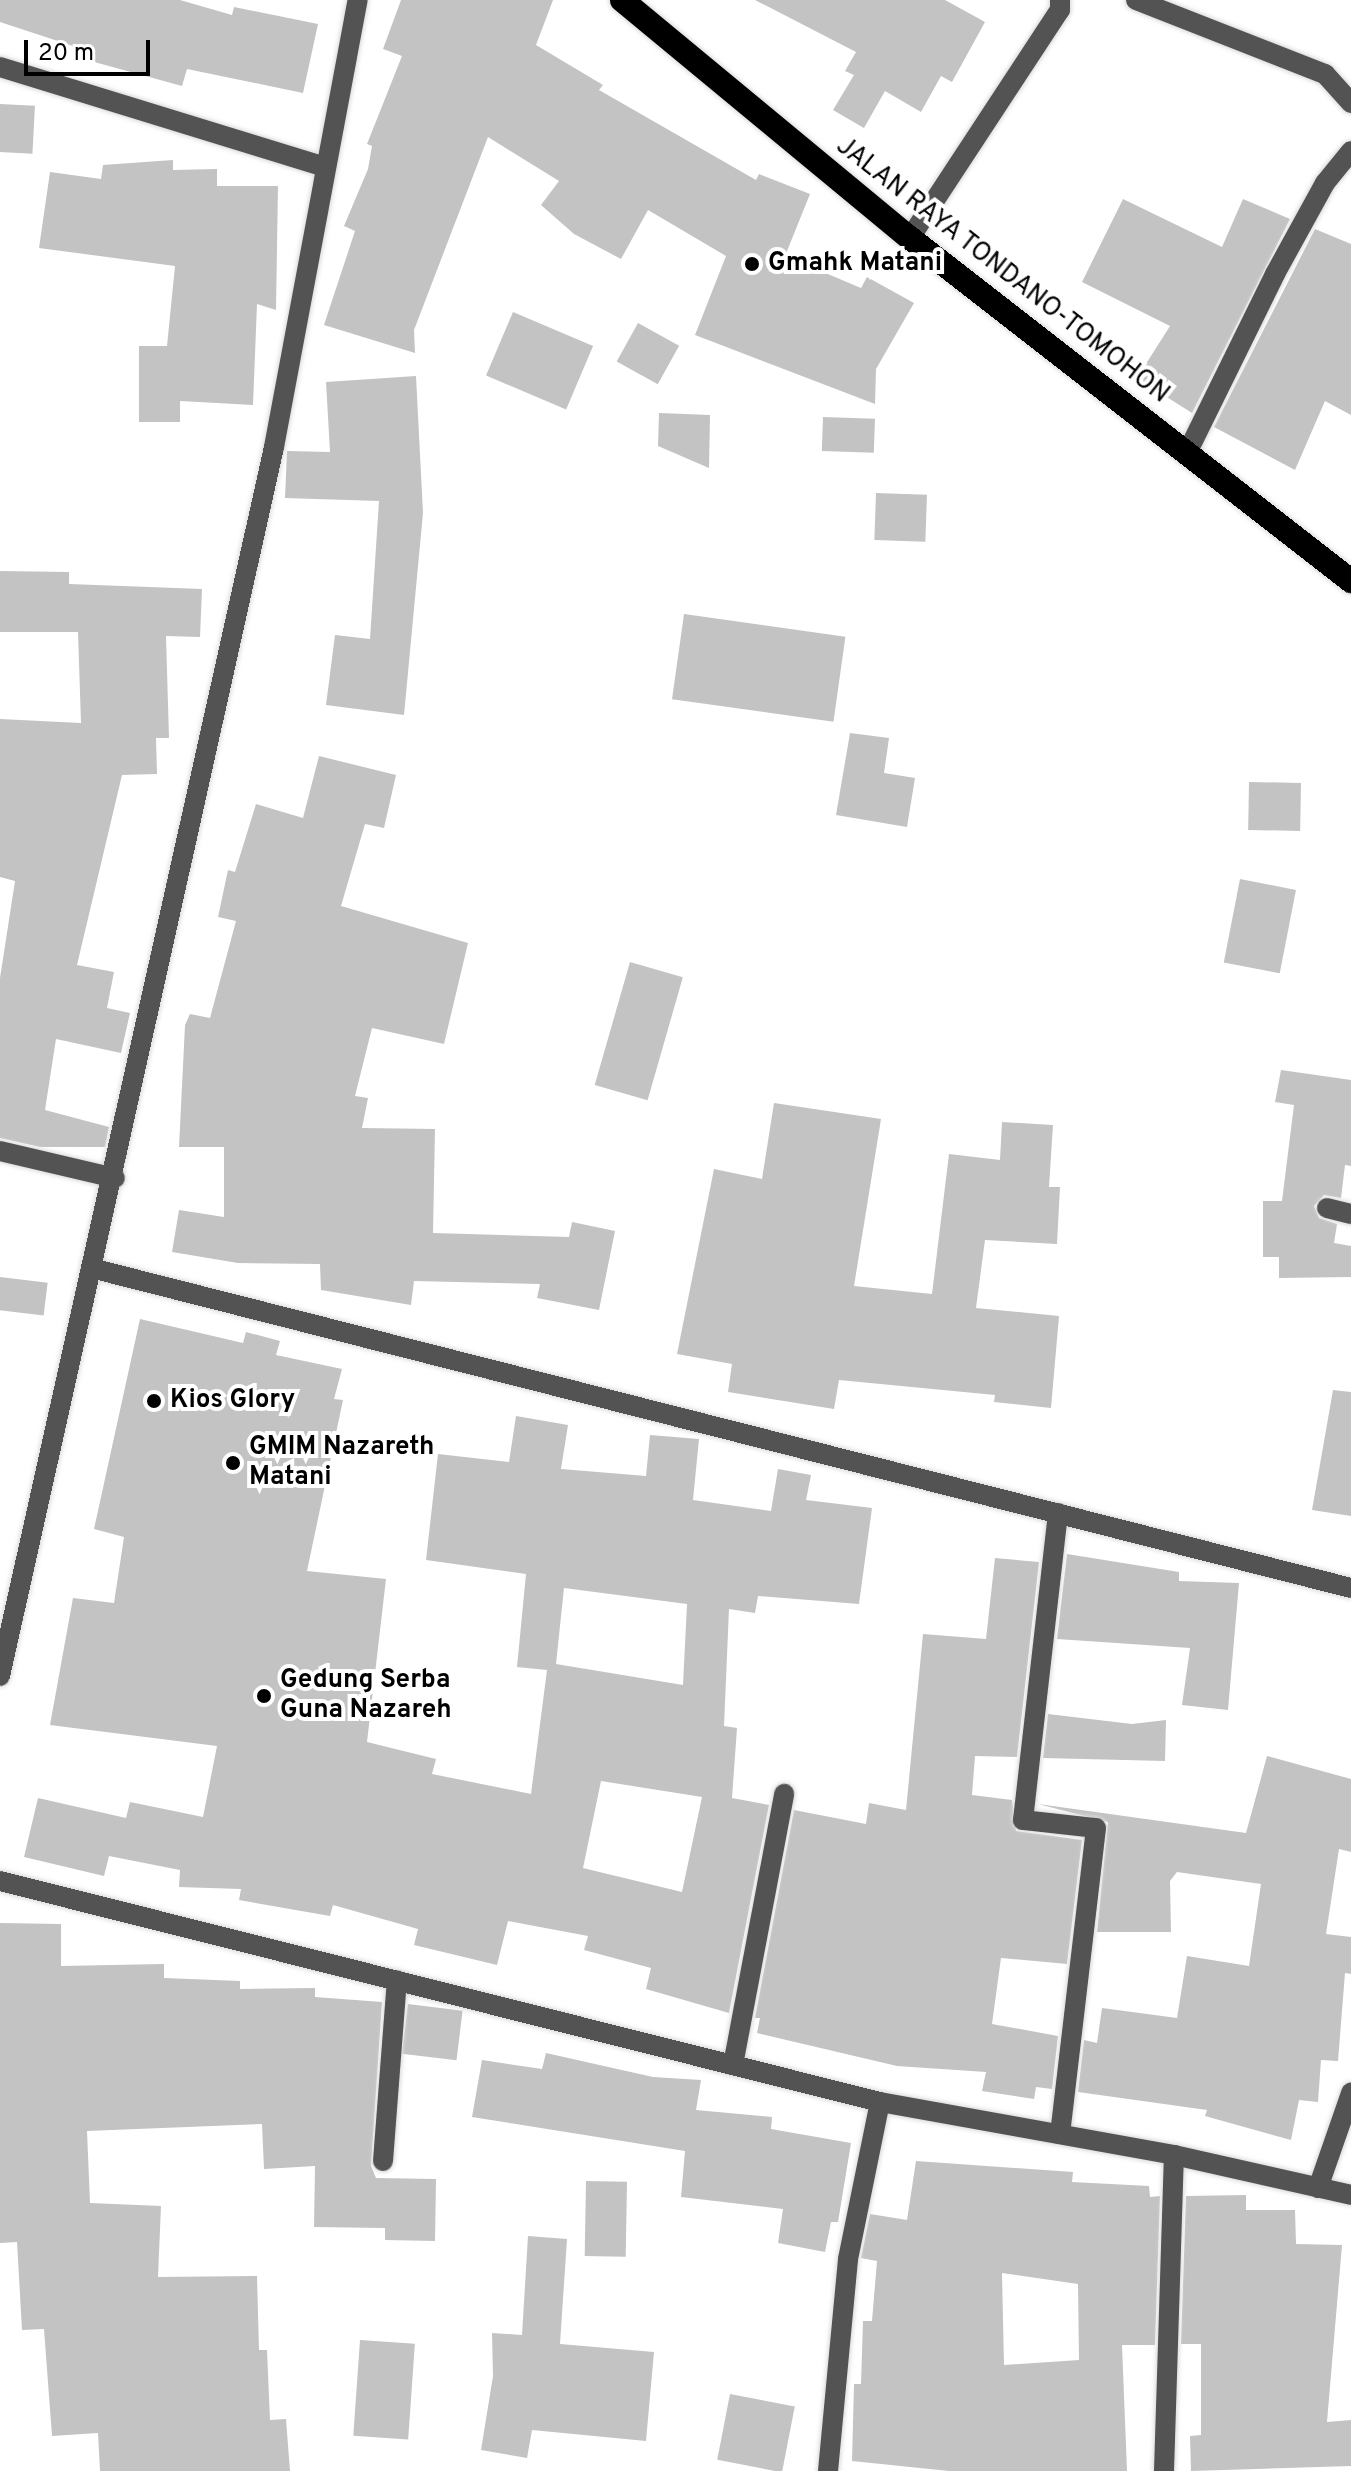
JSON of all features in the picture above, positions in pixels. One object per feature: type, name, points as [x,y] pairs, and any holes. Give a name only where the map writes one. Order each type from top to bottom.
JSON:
[{"type":"highway","name":"JALAN RAYA TONDANO-TOMOHON","points":[[622,0],[910,238],[1351,581]]},
{"type":"street","points":[[0,1676],[91,1268],[115,1178],[274,447],[358,0]]},
{"type":"street","points":[[910,238],[1060,10],[1060,0]]},
{"type":"street","points":[[1136,0],[1325,74],[1351,103]]},
{"type":"street","points":[[0,67],[325,167]]},
{"type":"street","points":[[1187,453],[1282,261],[1325,183],[1351,151]]},
{"type":"street","points":[[0,1151],[115,1178]]},
{"type":"street","points":[[1327,1208],[1351,1214]]},
{"type":"street","points":[[91,1268],[1351,1588]]},
{"type":"street","points":[[1058,1513],[1023,1820],[1096,1828],[1060,2134]]},
{"type":"street","points":[[733,2065],[784,1794]]},
{"type":"street","points":[[0,1881],[880,2102],[1174,2155],[1351,2195]]},
{"type":"street","points":[[383,2161],[397,1981]]},
{"type":"street","points":[[1318,2188],[1351,2093]]},
{"type":"street","points":[[828,2471],[848,2259],[880,2102]]},
{"type":"street","points":[[1164,2471],[1174,2155]]},
{"type":"building","points":[[0,0],[180,0],[232,15],[234,7],[318,24],[303,93],[187,69],[182,86],[76,57],[79,48],[0,22]]},
{"type":"building","points":[[401,0],[553,0],[536,45],[603,85],[599,90],[756,180],[759,174],[810,194],[785,256],[861,288],[867,277],[914,303],[876,369],[875,404],[695,335],[726,256],[648,210],[621,259],[574,234],[541,205],[559,181],[488,137],[414,330],[415,353],[324,325],[355,231],[344,226],[368,169],[372,146],[367,144],[402,56],[383,49]]},
{"type":"building","points":[[755,0],[945,0],[985,22],[952,82],[941,76],[921,112],[885,91],[864,128],[833,110],[854,75],[845,71],[856,52]]},
{"type":"building","points":[[0,104],[35,106],[32,154],[0,152]]},
{"type":"building","points":[[173,160],[173,170],[217,169],[217,186],[278,186],[276,310],[257,304],[253,405],[180,401],[180,422],[139,422],[139,346],[167,346],[175,266],[39,248],[50,172],[101,179],[103,165]]},
{"type":"building","points":[[1123,199],[1222,247],[1243,199],[1290,219],[1192,413],[1137,378],[1170,326],[1082,282]]},
{"type":"building","points":[[1315,229],[1351,244],[1351,415],[1325,401],[1295,470],[1214,427]]},
{"type":"building","points":[[513,312],[593,346],[566,410],[486,376]]},
{"type":"building","points":[[638,323],[679,346],[658,384],[617,361]]},
{"type":"building","points":[[416,376],[423,513],[404,715],[326,705],[335,635],[370,639],[379,501],[285,498],[287,451],[330,452],[326,382]]},
{"type":"building","points":[[659,413],[710,415],[709,468],[658,446]]},
{"type":"building","points":[[823,417],[875,419],[874,453],[822,451]]},
{"type":"building","points":[[876,493],[927,495],[925,542],[874,540]]},
{"type":"building","points":[[0,571],[69,572],[69,584],[202,589],[200,637],[166,636],[169,738],[156,738],[157,774],[122,775],[77,965],[114,972],[107,1008],[130,1013],[121,1053],[56,1039],[45,1110],[109,1127],[105,1147],[40,1147],[0,1138],[0,978],[15,881],[0,877],[0,719],[81,723],[78,632],[0,632]]},
{"type":"building","points":[[684,614],[845,637],[833,722],[672,699]]},
{"type":"building","points":[[850,733],[889,738],[884,773],[915,778],[907,827],[836,815]]},
{"type":"building","points":[[319,756],[396,775],[384,828],[365,824],[341,906],[468,943],[444,1044],[372,1028],[355,1096],[368,1098],[362,1128],[435,1129],[433,1233],[569,1237],[572,1222],[615,1231],[599,1310],[537,1298],[540,1284],[414,1281],[411,1305],[321,1290],[320,1264],[238,1263],[172,1252],[179,1210],[224,1217],[224,1147],[179,1147],[185,1025],[190,1014],[210,1018],[236,921],[218,917],[228,870],[235,872],[256,804],[303,818]]},
{"type":"building","points":[[1249,782],[1301,783],[1300,831],[1248,830]]},
{"type":"building","points":[[1240,879],[1296,890],[1280,973],[1224,962]]},
{"type":"building","points":[[630,962],[683,977],[648,1100],[595,1085]]},
{"type":"building","points":[[1281,1070],[1351,1080],[1351,1166],[1345,1165],[1341,1198],[1324,1195],[1314,1206],[1319,1218],[1337,1224],[1334,1243],[1351,1246],[1351,1277],[1279,1278],[1279,1257],[1263,1257],[1263,1201],[1282,1201],[1294,1105],[1275,1102]]},
{"type":"building","points":[[774,1103],[881,1119],[854,1286],[932,1294],[949,1154],[1000,1160],[1002,1122],[1053,1125],[1049,1187],[1060,1187],[1057,1244],[985,1240],[976,1308],[1059,1316],[1051,1408],[994,1402],[995,1395],[839,1380],[834,1409],[728,1392],[732,1364],[677,1354],[714,1169],[762,1179]]},
{"type":"building","points":[[0,1277],[48,1283],[44,1316],[0,1310]]},
{"type":"building","points":[[140,1319],[243,1343],[246,1332],[280,1341],[276,1355],[342,1369],[334,1399],[343,1400],[307,1571],[386,1579],[367,1742],[436,1759],[432,1774],[531,1794],[547,1670],[517,1667],[526,1574],[426,1560],[438,1454],[509,1462],[516,1416],[568,1425],[561,1469],[646,1476],[650,1435],[699,1439],[693,1500],[771,1511],[778,1469],[811,1475],[806,1500],[872,1508],[859,1604],[758,1596],[755,1613],[729,1609],[724,1726],[737,1728],[732,1798],[769,1805],[729,2013],[646,1989],[651,1968],[584,1950],[588,1936],[508,1921],[497,1965],[414,1945],[418,1929],[333,1905],[330,1916],[239,1900],[241,1889],[179,1887],[180,1870],[109,1856],[104,1876],[24,1857],[38,1798],[126,1818],[130,1802],[203,1817],[217,1746],[50,1725],[73,1598],[114,1603],[124,1537],[94,1529]],"holes":[[[564,1588],[687,1604],[683,1685],[556,1664]],[[601,1781],[702,1797],[682,1892],[583,1868]]]},
{"type":"building","points":[[1333,1390],[1351,1392],[1351,1516],[1312,1510]]},
{"type":"building","points":[[1067,1554],[1179,1572],[1179,1581],[1239,1583],[1228,1710],[1182,1705],[1190,1648],[1057,1639]]},
{"type":"building","points":[[995,1558],[1039,1562],[1017,1757],[975,1756],[972,1795],[1012,1800],[1016,1831],[1082,1840],[1067,1964],[1001,1958],[992,2024],[1058,2036],[1052,2089],[1036,2087],[1034,2099],[982,2091],[986,2072],[897,2066],[757,2033],[760,2018],[755,2018],[794,1810],[866,1824],[869,1803],[906,1810],[923,1634],[986,1639]]},
{"type":"building","points":[[1048,1714],[1132,1724],[1166,1720],[1165,1761],[1043,1758]]},
{"type":"building","points":[[1267,1756],[1351,1779],[1351,1852],[1339,1849],[1326,1934],[1351,1937],[1351,1974],[1345,1973],[1338,2061],[1321,2060],[1318,2102],[1299,2100],[1291,2140],[1205,2116],[1207,2110],[1078,2092],[1084,2040],[1097,2043],[1102,2008],[1177,2018],[1187,1956],[1249,1966],[1261,1884],[1177,1872],[1170,1881],[1171,1932],[1097,1932],[1108,1822],[1038,1804],[1246,1833]]},
{"type":"building","points":[[0,1923],[61,1924],[61,1966],[164,1964],[164,1978],[240,1981],[240,1989],[315,1988],[315,1997],[382,2002],[371,2166],[376,2178],[436,2179],[435,2241],[385,2240],[385,2228],[314,2227],[315,2166],[264,2169],[262,2124],[87,2131],[90,2203],[161,2206],[158,2277],[257,2276],[259,2350],[267,2350],[270,2420],[286,2419],[290,2471],[100,2471],[98,2433],[52,2436],[44,2329],[22,2330],[17,2242],[0,2243]]},
{"type":"building","points":[[408,2004],[463,2011],[456,2060],[402,2054]]},
{"type":"building","points":[[546,2053],[653,2077],[701,2080],[696,2110],[772,2117],[771,2129],[851,2143],[838,2222],[831,2222],[825,2252],[778,2243],[783,2209],[681,2197],[685,2151],[472,2117],[482,2060],[542,2069]]},
{"type":"building","points":[[916,2161],[1073,2172],[1072,2182],[1149,2186],[1150,2197],[1160,2196],[1155,2345],[1122,2345],[1127,2471],[949,2471],[852,2461],[854,2384],[861,2384],[863,2321],[872,2321],[877,2261],[861,2258],[870,2214],[907,2220]],"holes":[[[1002,2273],[1078,2284],[1079,2360],[1004,2365]]]},
{"type":"building","points":[[586,2181],[627,2182],[626,2257],[585,2256]]},
{"type":"building","points":[[1246,2195],[1246,2210],[1295,2210],[1296,2244],[1342,2245],[1327,2422],[1351,2420],[1351,2466],[1191,2471],[1190,2436],[1201,2435],[1201,2344],[1181,2344],[1186,2196]]},
{"type":"building","points":[[528,2236],[567,2239],[560,2344],[654,2352],[646,2441],[532,2430],[527,2458],[481,2450],[493,2376],[492,2333],[522,2335]]},
{"type":"building","points":[[360,2340],[415,2344],[408,2440],[353,2436]]},
{"type":"building","points":[[730,2394],[795,2407],[782,2471],[717,2460]]},
{"type":"place","name":"Gmahk Matani","points":[[752,264]]},
{"type":"place","name":"Kios Glory","points":[[154,1401]]},
{"type":"place","name":"GMIM Nazareth Matani","points":[[233,1463]]},
{"type":"place","name":"Gedung Serba Guna Nazareh","points":[[264,1696]]}]
